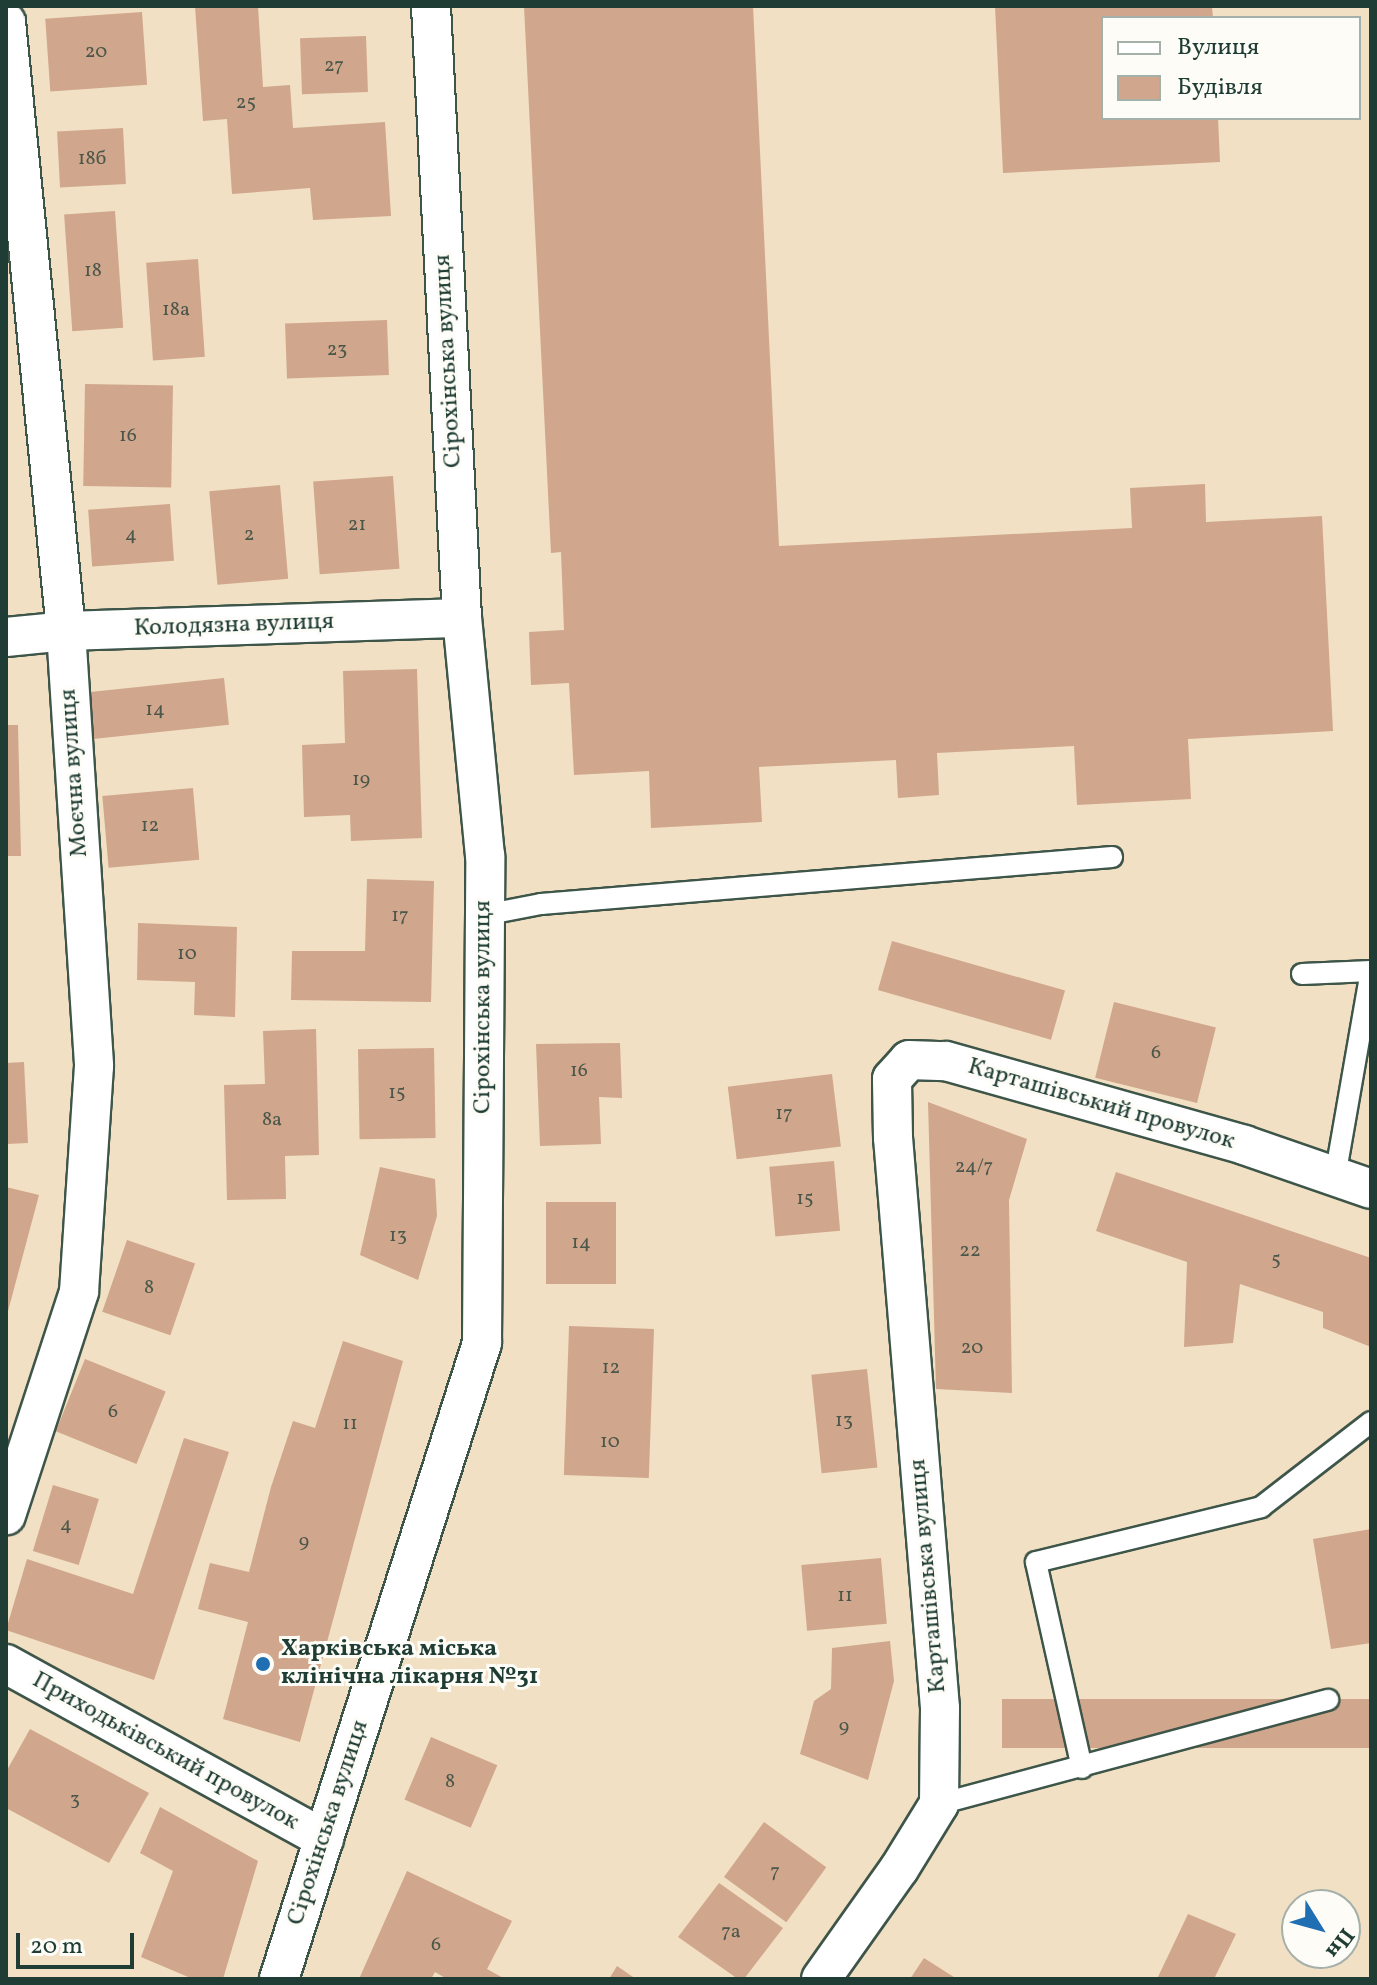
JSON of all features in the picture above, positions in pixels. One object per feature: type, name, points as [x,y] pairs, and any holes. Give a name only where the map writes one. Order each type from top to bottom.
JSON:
[{"type":"street","name":"Сірохінська вулиця","points":[[279,1979],[482,1343],[485,856],[462,618],[431,6]]},
{"type":"street","name":"Моєчна вулиця","points":[[6,22],[66,631],[94,1066],[79,1292],[6,1515]]},
{"type":"street","name":"Колодязна вулиця","points":[[6,637],[66,631],[462,618]]},
{"type":"street","name":"Карташівський провулок","points":[[893,1138],[892,1079],[909,1060],[946,1061],[1244,1145],[1371,1189]]},
{"type":"street","name":"Карташівська вулиця","points":[[893,1138],[940,1708],[939,1804]]},
{"type":"street","name":"Приходьківський провулок","points":[[6,1664],[324,1839]]},
{"type":"street","points":[[821,1979],[899,1869],[939,1804]]},
{"type":"lane","points":[[484,915],[541,904],[1112,857]]},
{"type":"lane","points":[[1302,974],[1371,971],[1335,1177]]},
{"type":"lane","points":[[1082,1768],[1036,1562],[1261,1507],[1371,1422]]},
{"type":"lane","points":[[939,1804],[1328,1700]]},
{"type":"building","points":[[195,6],[258,6],[263,87],[290,85],[293,128],[385,122],[391,216],[313,220],[310,188],[232,194],[227,119],[203,121]]},
{"type":"building","points":[[524,6],[753,6],[779,546],[1132,528],[1130,488],[1205,484],[1206,522],[1322,516],[1333,731],[1188,739],[1191,799],[1077,805],[1074,746],[937,753],[939,795],[898,798],[896,760],[759,767],[762,822],[651,828],[649,771],[574,775],[569,683],[531,685],[529,632],[564,630],[561,552],[551,553]]},
{"type":"building","points":[[995,6],[1212,6],[1213,16],[1101,16],[1101,120],[1218,120],[1220,162],[1003,173]]},
{"type":"building","points":[[142,12],[147,85],[50,92],[45,19]]},
{"type":"building","points":[[366,36],[368,92],[302,94],[300,38]]},
{"type":"building","points":[[123,128],[126,184],[60,187],[57,131]]},
{"type":"building","points":[[115,211],[123,328],[72,331],[64,215]]},
{"type":"building","points":[[198,259],[205,357],[153,360],[146,263]]},
{"type":"building","points":[[387,320],[389,375],[287,379],[285,324]]},
{"type":"building","points":[[85,384],[173,386],[171,488],[83,486]]},
{"type":"building","points":[[393,476],[399,569],[320,574],[313,482]]},
{"type":"building","points":[[280,485],[288,579],[217,585],[209,491]]},
{"type":"building","points":[[170,504],[174,561],[92,567],[88,510]]},
{"type":"building","points":[[417,669],[422,838],[351,841],[350,815],[304,817],[302,745],[345,743],[343,671]]},
{"type":"building","points":[[224,678],[229,725],[86,740],[81,693]]},
{"type":"building","points":[[6,725],[18,725],[21,856],[6,856]]},
{"type":"building","points":[[193,788],[199,860],[109,868],[102,796]]},
{"type":"building","points":[[367,879],[434,881],[431,1002],[291,1000],[292,951],[365,951]]},
{"type":"building","points":[[138,923],[237,927],[235,1017],[194,1015],[195,982],[137,980]]},
{"type":"building","points":[[892,941],[1065,991],[1051,1040],[878,990]]},
{"type":"building","points":[[1114,1002],[1216,1027],[1197,1103],[1095,1078]]},
{"type":"building","points":[[316,1029],[319,1155],[285,1156],[286,1199],[227,1200],[224,1085],[265,1084],[263,1031]]},
{"type":"building","points":[[620,1043],[622,1098],[599,1097],[601,1144],[540,1146],[536,1044]]},
{"type":"building","points":[[434,1048],[436,1138],[360,1139],[358,1049]]},
{"type":"building","points":[[24,1062],[28,1143],[6,1144],[6,1063]]},
{"type":"building","points":[[832,1074],[841,1146],[737,1159],[728,1087]]},
{"type":"building","points":[[928,1102],[1027,1139],[1009,1200],[1012,1393],[936,1389]]},
{"type":"building","points":[[834,1161],[840,1231],[775,1236],[769,1167]]},
{"type":"building","points":[[380,1167],[435,1179],[437,1216],[418,1280],[360,1255]]},
{"type":"building","points":[[1116,1172],[1371,1258],[1371,1347],[1323,1328],[1323,1312],[1240,1284],[1233,1343],[1184,1347],[1187,1262],[1096,1231]]},
{"type":"building","points":[[6,1187],[39,1195],[7,1315],[6,1315]]},
{"type":"building","points":[[546,1202],[616,1202],[616,1284],[546,1284]]},
{"type":"building","points":[[127,1240],[195,1263],[170,1335],[102,1312]]},
{"type":"building","points":[[569,1326],[654,1329],[649,1478],[564,1475]]},
{"type":"building","points":[[343,1341],[403,1361],[300,1742],[223,1719],[248,1622],[198,1609],[210,1563],[249,1572],[271,1487],[293,1421],[315,1428]]},
{"type":"building","points":[[85,1359],[166,1392],[136,1464],[56,1431]]},
{"type":"building","points":[[867,1369],[877,1467],[822,1473],[811,1375]]},
{"type":"building","points":[[184,1438],[229,1452],[154,1680],[6,1630],[27,1559],[133,1594]]},
{"type":"building","points":[[53,1485],[99,1499],[79,1565],[33,1551]]},
{"type":"building","points":[[1371,1529],[1371,1643],[1331,1649],[1313,1539]]},
{"type":"building","points":[[881,1558],[887,1624],[807,1631],[801,1565]]},
{"type":"building","points":[[890,1641],[894,1681],[868,1780],[800,1754],[814,1701],[831,1689],[832,1648]]},
{"type":"building","points":[[1002,1699],[1371,1699],[1371,1748],[1002,1748]]},
{"type":"building","points":[[30,1729],[149,1793],[109,1863],[6,1808],[6,1772]]},
{"type":"building","points":[[431,1737],[497,1765],[471,1828],[404,1800]]},
{"type":"building","points":[[160,1807],[258,1861],[223,1979],[193,1979],[141,1957],[173,1871],[140,1853]]},
{"type":"building","points":[[764,1822],[826,1867],[786,1922],[724,1877]]},
{"type":"building","points":[[407,1871],[512,1921],[487,1969],[505,1979],[447,1979],[435,1972],[431,1979],[359,1979]]},
{"type":"building","points":[[719,1883],[783,1928],[744,1979],[738,1979],[678,1937]]},
{"type":"building","points":[[1188,1914],[1236,1934],[1214,1979],[1157,1979]]},
{"type":"building","points":[[924,1958],[957,1979],[910,1979]]},
{"type":"building","points":[[617,1966],[636,1979],[609,1979]]},
{"type":"place","name":"Харківська міська клінічна лікарня №31","points":[[263,1664]]}]
